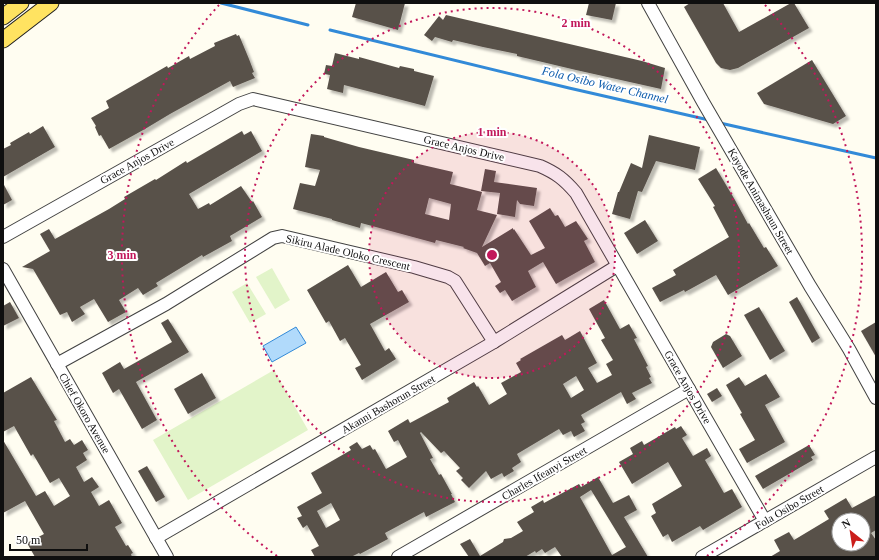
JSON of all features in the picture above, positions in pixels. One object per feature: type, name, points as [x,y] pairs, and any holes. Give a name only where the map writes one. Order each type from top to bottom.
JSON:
[{"type":"main road","points":[[3,17],[21,3]]},
{"type":"main road","points":[[3,40],[51,3]]},
{"type":"street","name":"Kayode Animashaun Street","points":[[651,4],[703,102],[810,286],[849,349],[876,398]]},
{"type":"street","name":"Grace Anjos Drive","points":[[3,237],[239,104],[253,99],[540,166],[554,172],[566,181],[576,193],[765,520]]},
{"type":"street","name":"Sikiru Alade Oloko Crescent","points":[[57,364],[166,304],[273,238],[282,236],[414,267],[448,277],[455,281],[494,342]]},
{"type":"street","name":"Akanni Bashorun Street","points":[[156,538],[494,342],[618,266]]},
{"type":"street","name":"Chief Okoro Avenue","points":[[3,269],[167,557]]},
{"type":"street","name":"Charles Ifeanyi Street","points":[[398,557],[689,389]]},
{"type":"street","name":"Fola Osibo Street","points":[[702,557],[876,457]]},
{"type":"green space","points":[[272,268],[290,300],[275,309],[256,277]]},
{"type":"green space","points":[[247,283],[266,314],[250,323],[232,292]]},
{"type":"green space","points":[[274,370],[308,430],[188,500],[153,440]]},
{"type":"water","points":[[296,327],[306,343],[272,362],[263,346]]},
{"type":"building","points":[[356,3],[405,3],[398,30],[352,17]]},
{"type":"building","points":[[589,3],[616,3],[612,20],[586,15]]},
{"type":"building","points":[[690,3],[723,3],[739,32],[791,3],[794,3],[809,28],[738,68],[730,70],[721,68],[716,63],[684,7]]},
{"type":"building","points":[[446,15],[642,61],[665,68],[661,89],[453,40],[452,42],[435,37],[432,41],[424,35],[439,16],[443,20]]},
{"type":"building","points":[[236,34],[237,36],[239,35],[255,78],[233,87],[230,81],[109,149],[101,135],[99,136],[95,127],[96,126],[91,118],[109,108],[106,101],[167,66],[168,68],[189,56],[190,59],[215,46],[214,43]]},
{"type":"building","points":[[335,53],[359,59],[359,57],[399,68],[400,66],[414,69],[414,71],[434,76],[425,106],[344,85],[343,93],[327,89],[330,75],[324,74],[326,65],[332,66]]},
{"type":"building","points":[[812,60],[846,116],[833,124],[764,104],[757,93]]},
{"type":"building","points":[[43,126],[55,147],[3,177],[3,149],[29,132],[30,134]]},
{"type":"building","points":[[242,131],[244,135],[251,131],[262,151],[189,194],[198,209],[209,203],[210,205],[241,186],[252,202],[253,201],[262,217],[230,236],[232,241],[203,257],[202,255],[156,283],[158,286],[143,295],[138,288],[119,300],[126,312],[108,322],[94,299],[80,307],[85,314],[72,322],[67,312],[60,315],[33,269],[22,267],[50,251],[40,234],[49,229],[55,239],[109,209],[125,199],[124,197],[155,179],[156,180],[186,161],[187,163]]},
{"type":"building","points":[[311,134],[324,136],[359,147],[414,160],[414,163],[453,172],[450,184],[482,192],[477,210],[497,215],[482,247],[513,228],[531,255],[545,248],[529,221],[550,208],[555,216],[558,215],[565,227],[576,221],[588,239],[584,241],[595,262],[556,284],[543,262],[528,271],[536,287],[512,301],[505,290],[500,293],[495,286],[501,282],[490,263],[485,266],[477,253],[463,248],[464,247],[436,240],[435,243],[361,223],[360,228],[293,209],[300,183],[315,186],[320,170],[305,167]],"holes":[[[429,198],[451,204],[449,220],[425,214]]]},
{"type":"building","points":[[649,135],[700,147],[695,170],[656,161],[642,192],[638,191],[630,219],[612,214],[618,192],[631,163],[642,168]]},
{"type":"building","points":[[716,168],[748,224],[749,223],[764,248],[766,247],[778,266],[728,295],[716,275],[685,292],[684,290],[660,302],[652,288],[676,275],[673,270],[729,237],[713,207],[715,206],[698,179]]},
{"type":"building","points":[[485,169],[496,171],[494,182],[537,188],[534,206],[520,204],[517,200],[515,217],[497,214],[500,193],[481,191]]},
{"type":"building","points":[[3,183],[12,200],[3,205]]},
{"type":"building","points":[[645,220],[658,241],[637,254],[624,233]]},
{"type":"building","points":[[348,265],[361,287],[386,272],[398,292],[402,290],[409,302],[370,324],[385,351],[389,348],[396,359],[362,380],[355,368],[361,365],[345,338],[340,341],[329,321],[326,323],[307,290]]},
{"type":"building","points":[[797,297],[820,338],[812,343],[789,302]]},
{"type":"building","points":[[604,300],[620,329],[629,324],[637,338],[634,339],[648,366],[646,367],[652,383],[632,393],[636,399],[627,404],[621,392],[581,415],[585,422],[581,424],[585,431],[574,437],[571,431],[563,435],[559,429],[517,454],[521,462],[512,468],[514,471],[504,477],[502,473],[491,479],[486,471],[469,488],[461,480],[463,478],[456,471],[460,468],[444,451],[441,453],[421,432],[420,433],[433,458],[430,459],[439,475],[441,474],[455,502],[426,517],[424,512],[385,533],[388,539],[360,554],[359,553],[351,557],[315,557],[311,550],[319,546],[307,525],[303,528],[297,518],[302,516],[297,507],[322,493],[311,473],[351,450],[349,447],[357,442],[362,449],[370,445],[373,450],[375,449],[386,469],[407,457],[398,440],[394,442],[388,431],[408,419],[410,423],[449,402],[447,398],[474,382],[489,405],[507,394],[501,383],[521,372],[516,363],[521,360],[520,359],[562,335],[565,340],[580,331],[597,363],[588,368],[597,383],[612,375],[606,364],[613,360],[601,340],[605,338],[589,309]],"holes":[[[576,376],[584,390],[571,398],[563,384]],[[331,503],[340,520],[326,528],[317,511]]]},
{"type":"building","points":[[10,302],[19,318],[3,326],[3,306]]},
{"type":"building","points":[[759,307],[785,351],[770,360],[744,315]]},
{"type":"building","points":[[168,319],[189,352],[136,382],[157,420],[142,429],[119,389],[113,393],[102,373],[120,362],[124,369],[172,342],[161,323]]},
{"type":"building","points":[[876,322],[876,357],[861,331]]},
{"type":"building","points":[[726,334],[730,336],[742,356],[723,368],[711,347],[713,342]]},
{"type":"building","points":[[202,373],[216,398],[188,414],[174,389]]},
{"type":"building","points":[[766,374],[780,397],[765,405],[785,442],[747,463],[739,449],[755,440],[726,385],[739,377],[745,386]]},
{"type":"building","points":[[31,377],[57,420],[54,421],[65,442],[70,439],[74,445],[82,440],[88,450],[83,453],[87,460],[76,467],[84,482],[92,477],[99,487],[91,492],[99,506],[109,500],[122,523],[115,527],[126,546],[128,545],[133,553],[131,554],[132,557],[35,557],[27,543],[44,534],[25,501],[3,513],[3,440],[36,496],[45,491],[54,506],[70,496],[59,478],[50,483],[33,454],[31,456],[14,426],[3,432],[3,393]]},
{"type":"building","points":[[717,388],[722,396],[712,402],[707,394]]},
{"type":"building","points":[[681,426],[687,435],[682,438],[693,456],[707,448],[711,456],[705,460],[724,493],[732,489],[742,507],[703,530],[700,526],[672,542],[668,534],[663,537],[651,516],[656,513],[652,504],[682,486],[668,462],[632,484],[619,462],[633,454],[630,448],[642,441],[644,445],[675,427],[676,429]]},
{"type":"building","points":[[809,445],[815,455],[811,457],[813,460],[763,489],[755,476]]},
{"type":"building","points":[[147,466],[165,497],[156,502],[138,471]]},
{"type":"building","points":[[598,477],[613,503],[629,495],[637,510],[624,517],[648,557],[562,557],[555,547],[545,553],[542,549],[536,553],[535,551],[525,557],[469,557],[460,544],[470,539],[480,556],[503,542],[504,539],[511,538],[523,531],[517,522],[534,512],[531,507],[543,500],[544,503],[579,484],[581,487]],"holes":[[[591,490],[626,547],[612,555],[580,497]]]},
{"type":"building","points":[[876,495],[876,530],[871,533],[876,540],[876,557],[770,557],[780,551],[774,540],[789,532],[794,540],[829,519],[824,511],[846,498],[852,508]]},
{"type":"waterway","name":"Fola Osibo Water Channel","points":[[221,3],[308,25]]},
{"type":"waterway","name":"Fola Osibo Water Channel","points":[[330,30],[569,88],[709,120]]},
{"type":"waterway","name":"Fola Osibo Water Channel","points":[[720,123],[876,158]]}]
